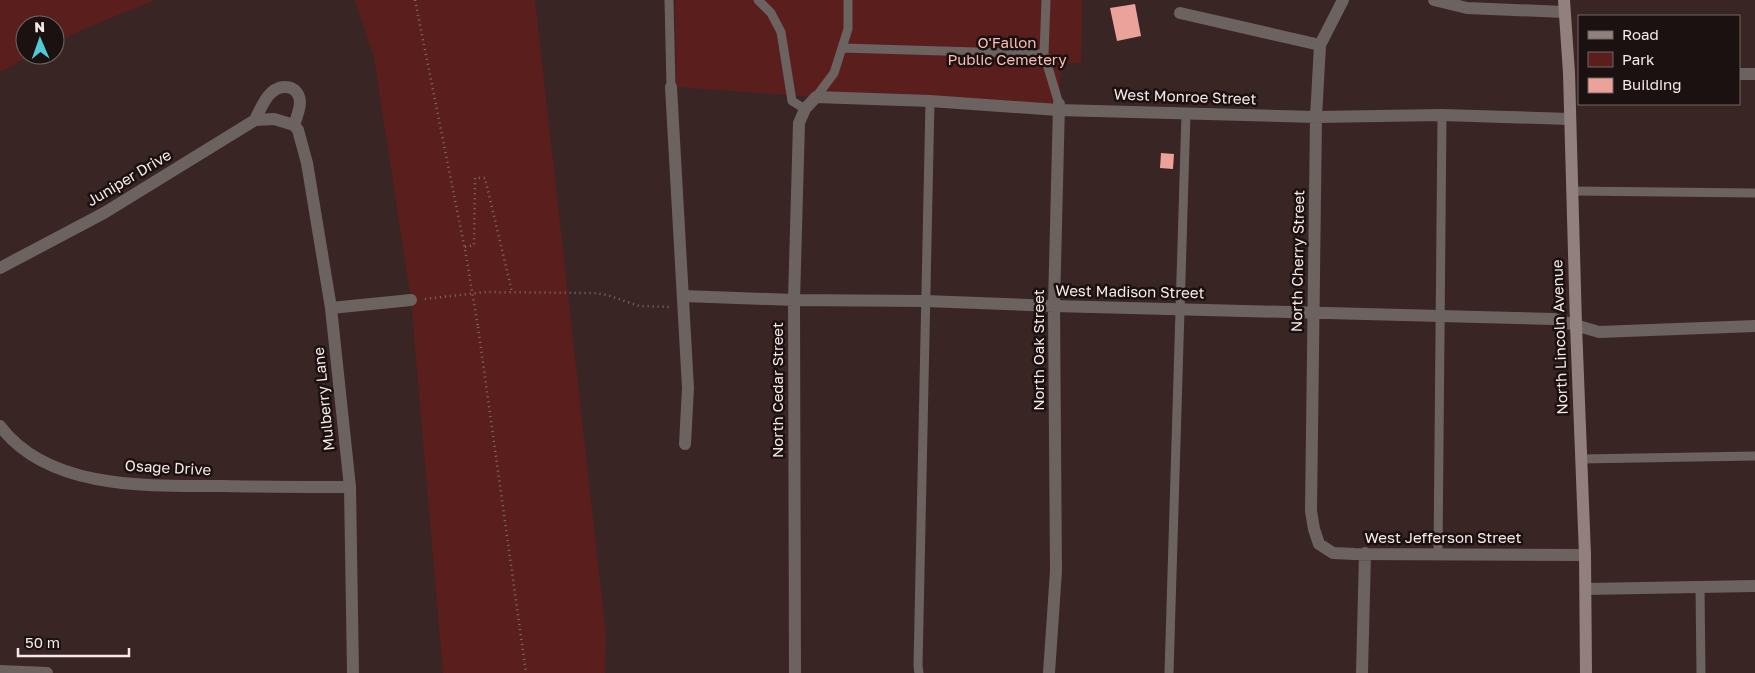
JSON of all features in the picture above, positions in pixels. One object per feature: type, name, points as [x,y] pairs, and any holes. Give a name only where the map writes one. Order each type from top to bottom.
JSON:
[{"type":"main road","name":"North Lincoln Avenue","points":[[1564,6],[1574,73],[1570,119],[1586,588],[1586,673]]},
{"type":"street","name":"North Cherry Street","points":[[1314,529],[1312,511],[1316,117],[1320,45],[1343,0]]},
{"type":"street","points":[[1434,0],[1467,8],[1564,6]]},
{"type":"street","points":[[1180,13],[1320,45]]},
{"type":"street","points":[[1740,74],[1755,74]]},
{"type":"street","points":[[255,120],[270,93],[281,86],[289,86],[297,93],[300,100],[294,125]]},
{"type":"street","points":[[671,88],[688,388],[685,444]]},
{"type":"street","points":[[805,109],[816,97]]},
{"type":"street","name":"West Monroe Street","points":[[816,97],[1316,117],[1442,115],[1570,119]]},
{"type":"street","name":"North Oak Street","points":[[1049,673],[1056,570],[1054,306],[1059,107]]},
{"type":"street","name":"North Cedar Street","points":[[795,673],[794,300],[799,123],[805,109]]},
{"type":"street","name":"Juniper Drive","points":[[0,268],[104,213],[255,120],[274,119],[294,125]]},
{"type":"street","name":"Mulberry Lane","points":[[294,125],[298,130],[307,163],[331,308],[350,487],[353,673]]},
{"type":"street","points":[[331,308],[411,300]]},
{"type":"street","name":"West Madison Street","points":[[683,302],[794,300],[925,301],[1554,319],[1599,332],[1755,326]]},
{"type":"street","name":"Osage Drive","points":[[2,434],[50,464],[75,474],[100,480],[147,486],[350,487]]},
{"type":"street","name":"West Jefferson Street","points":[[1314,529],[1319,544],[1333,553],[1585,555]]},
{"type":"street","points":[[1362,673],[1365,553]]},
{"type":"street","points":[[1586,588],[1755,586]]},
{"type":"street","points":[[0,671],[47,673]]},
{"type":"lane","points":[[669,0],[671,88]]},
{"type":"lane","points":[[758,0],[771,13],[781,32],[792,101],[805,109]]},
{"type":"lane","points":[[816,97],[834,73],[848,30],[848,0]]},
{"type":"lane","name":"North Oak Street","points":[[1046,0],[1044,54],[1059,107]]},
{"type":"lane","points":[[842,48],[1044,54]]},
{"type":"lane","points":[[919,673],[930,101]]},
{"type":"lane","points":[[1169,673],[1182,309],[1186,113]]},
{"type":"lane","points":[[1438,554],[1442,115]]},
{"type":"lane","points":[[1572,191],[1755,193]]},
{"type":"lane","points":[[1581,459],[1755,456]]},
{"type":"lane","points":[[1700,587],[1701,673]]},
{"type":"path","points":[[415,0],[465,247],[478,327],[526,673]]},
{"type":"path","points":[[465,247],[474,245],[475,178],[485,178],[512,292]]},
{"type":"path","points":[[411,300],[486,292],[512,292],[594,293],[607,295],[639,306],[683,302]]},
{"type":"green space","points":[[0,0],[155,0],[65,38],[65,15],[15,15],[15,64],[0,72]]},
{"type":"green space","points":[[355,0],[535,0],[606,635],[605,673],[443,673],[411,300],[374,57]]},
{"type":"green space","name":"O'Fallon Public Cemetery","points":[[675,0],[1082,0],[1081,63],[1061,63],[1059,104],[816,97],[676,87]]},
{"type":"building","points":[[1135,4],[1141,36],[1117,41],[1110,8]]},
{"type":"building","points":[[1161,153],[1174,154],[1173,169],[1160,168]]}]
